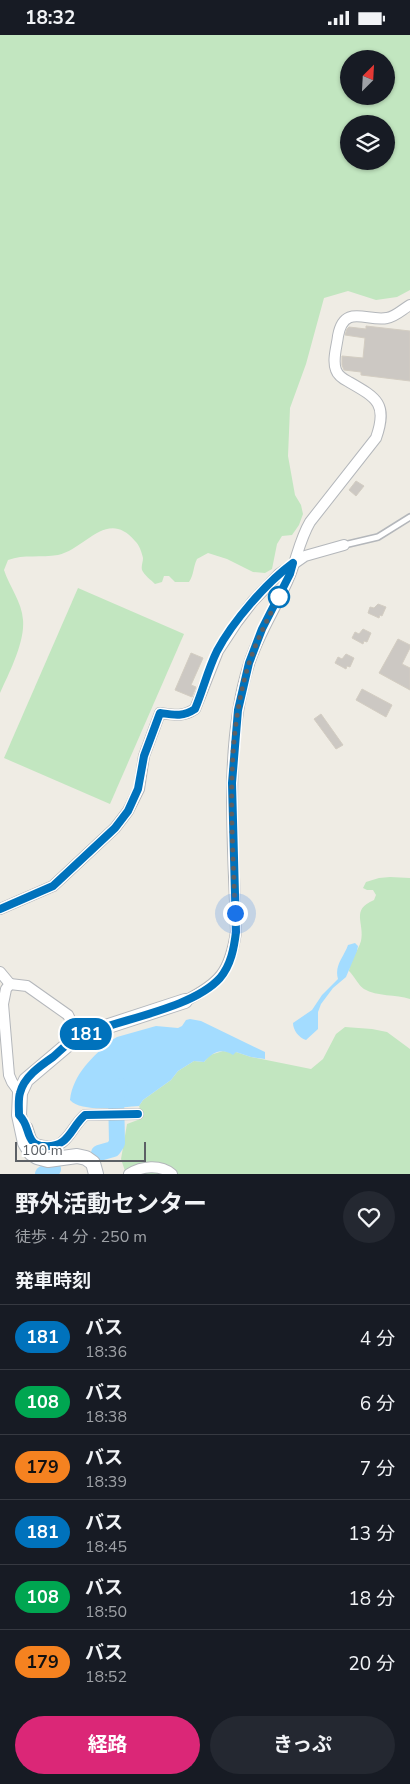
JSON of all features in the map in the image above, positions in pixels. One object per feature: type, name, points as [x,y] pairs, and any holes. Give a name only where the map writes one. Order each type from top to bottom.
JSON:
[{"type":"street","points":[[96,1174],[93,1163],[86,1158],[77,1156],[48,1159],[37,1157],[30,1153],[25,1143],[19,1115],[20,1093],[26,1080],[78,1036],[185,1001],[203,991],[220,977],[228,965],[233,951],[236,932],[232,783],[238,710],[249,663],[262,629],[290,574],[303,535],[310,522],[376,438],[380,424],[380,409],[374,397],[340,377],[336,371],[334,363],[340,329],[343,322],[349,317],[386,319],[410,305]]},
{"type":"street","points":[[0,909],[53,886],[115,828],[128,811],[138,789],[144,756],[160,713],[177,716],[187,715],[195,709],[218,651],[237,622],[278,574],[305,556],[344,545]]},
{"type":"street","points":[[0,972],[10,984],[26,986],[68,1015],[78,1036]]},
{"type":"street","points":[[10,984],[6,989],[3,1004],[9,1075],[20,1093]]},
{"type":"street","points":[[19,1115],[26,1122],[31,1139],[35,1144],[49,1146],[58,1144],[68,1138],[80,1119],[85,1115],[138,1114]]},
{"type":"street","points":[[129,1174],[153,1167],[164,1168],[172,1174]]},
{"type":"lane","points":[[344,545],[378,537],[410,517]]},
{"type":"green space","points":[[0,35],[410,35],[410,290],[397,297],[376,300],[348,291],[324,298],[306,364],[290,408],[288,456],[295,495],[301,505],[303,514],[299,525],[292,535],[282,536],[277,544],[272,569],[265,573],[253,572],[227,559],[208,553],[197,559],[189,582],[175,582],[169,576],[164,576],[162,582],[155,584],[142,570],[143,558],[138,544],[125,532],[115,528],[96,533],[78,546],[58,555],[20,557],[8,560],[4,570],[18,600],[23,620],[22,638],[0,693]]},
{"type":"green space","points":[[78,588],[184,634],[110,804],[4,758]]},
{"type":"green space","points":[[390,877],[410,878],[410,999],[369,992],[362,988],[349,971],[361,941],[360,913],[362,908],[374,900],[376,895],[373,890],[363,888],[366,882]]},
{"type":"green space","points":[[345,1027],[387,1032],[410,1049],[410,1174],[126,1174],[121,1159],[127,1124],[143,1118],[139,1106],[143,1100],[171,1080],[178,1071],[194,1061],[204,1062],[210,1055],[223,1051],[236,1052],[251,1057],[311,1069],[323,1059],[336,1034]]},
{"type":"water","points":[[355,943],[358,946],[357,951],[346,977],[333,988],[321,1004],[318,1012],[318,1029],[306,1040],[303,1039],[295,1031],[293,1023],[312,1010],[322,995],[338,979],[337,969],[340,961],[348,945]]},
{"type":"water","points":[[186,1020],[201,1021],[265,1052],[265,1059],[236,1052],[233,1055],[225,1051],[217,1052],[204,1062],[194,1061],[178,1071],[171,1080],[143,1100],[139,1106],[92,1108],[83,1107],[70,1100],[75,1082],[85,1066],[112,1040],[156,1026],[178,1028]]},
{"type":"building","points":[[366,326],[410,331],[410,381],[361,375],[361,372],[344,370],[342,356],[363,358],[365,338],[345,335],[347,329],[349,327],[366,329]]},
{"type":"building","points":[[356,481],[364,486],[356,496],[349,490]]},
{"type":"building","points":[[378,604],[386,607],[379,618],[368,613],[370,607],[374,608]]},
{"type":"building","points":[[363,629],[371,633],[367,642],[364,641],[363,644],[352,638],[355,632],[359,634]]},
{"type":"building","points":[[398,639],[410,645],[402,664],[410,668],[410,690],[379,673]]},
{"type":"building","points":[[191,653],[203,658],[191,685],[196,687],[192,697],[175,690]]},
{"type":"building","points":[[346,654],[354,658],[350,667],[347,666],[346,669],[335,663],[338,657],[342,659]]},
{"type":"building","points":[[362,689],[392,705],[386,717],[356,700]]},
{"type":"building","points":[[321,714],[343,745],[336,749],[314,719]]},
{"type":"waterway","points":[[99,1153],[113,1149],[117,1143],[116,1092],[120,1086]]},
{"type":"waterway","points":[[43,1174],[53,1169]]},
{"type":"bus line","name":"181","points":[[0,909],[53,886],[115,828],[128,811],[138,789],[144,756],[160,713],[177,716],[187,715],[195,709],[218,651],[237,622],[278,574],[293,563],[284,588],[262,629],[249,663],[238,710],[232,783],[236,932],[233,951],[228,965],[220,977],[212,984],[185,1001],[78,1036],[40,1066],[26,1080],[20,1093],[19,1115],[26,1122],[31,1139],[35,1144],[41,1146],[58,1144],[68,1138],[80,1119],[85,1115],[138,1114]]},
{"type":"route","points":[[235,913],[232,783],[238,710],[249,663],[262,629],[279,597]]}]
